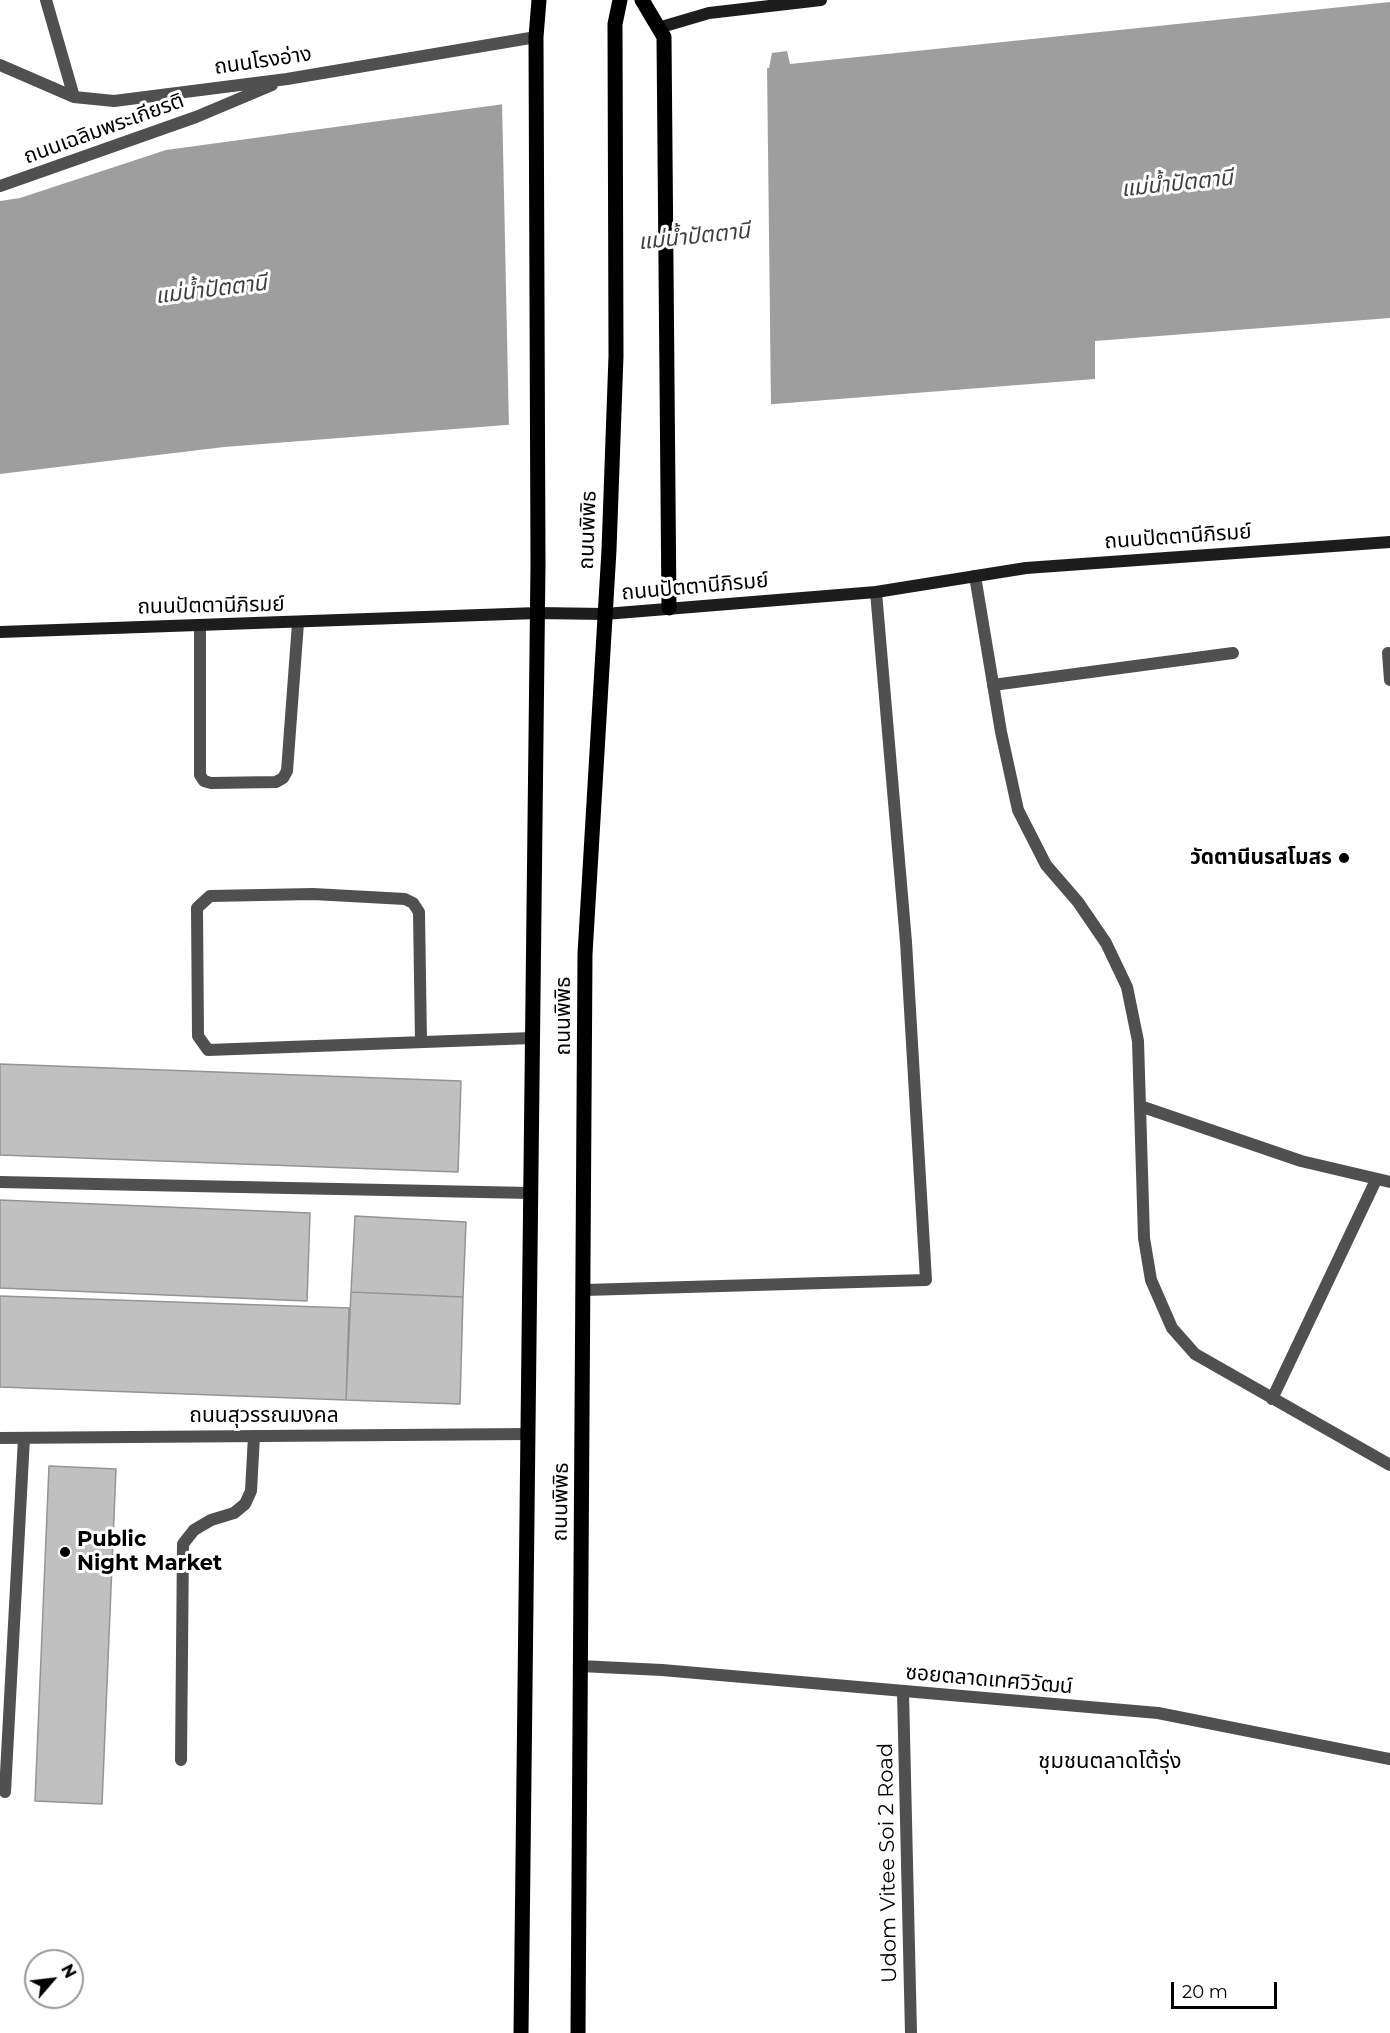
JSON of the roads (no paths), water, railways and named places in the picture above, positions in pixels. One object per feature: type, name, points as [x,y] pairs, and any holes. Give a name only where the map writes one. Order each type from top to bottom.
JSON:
[{"type":"main road","name":"ถนนพิพิธ","points":[[521,2033],[538,564],[536,37],[539,0]]},
{"type":"main road","name":"ถนนพิพิธ","points":[[578,2033],[585,1290],[585,954],[609,550],[616,356],[615,24],[620,0]]},
{"type":"main road","points":[[642,0],[661,32],[669,608]]},
{"type":"street","points":[[46,0],[74,97]]},
{"type":"street","points":[[661,32],[709,13],[821,0]]},
{"type":"street","name":"ถนนโรงอ่าง","points":[[0,65],[74,97],[114,101],[287,79],[536,37]]},
{"type":"street","name":"ถนนเฉลิมพระเกียรติ","points":[[0,186],[196,117],[287,79]]},
{"type":"street","name":"ถนนปัตตานีภิรมย์","points":[[0,632],[537,614],[605,614],[876,592],[1026,568],[1390,542]]},
{"type":"street","points":[[975,576],[993,685],[1018,810],[1046,865],[1078,902],[1106,943],[1127,987],[1138,1041],[1144,1238],[1151,1280],[1172,1328],[1195,1354],[1390,1465]]},
{"type":"street","points":[[585,1290],[926,1280],[906,942],[876,592]]},
{"type":"street","points":[[200,625],[200,775],[204,781],[211,783],[276,782],[283,778],[287,771],[298,623]]},
{"type":"street","points":[[993,685],[1233,652]]},
{"type":"street","points":[[1388,653],[1390,680]]},
{"type":"street","points":[[421,1042],[418,912],[413,903],[405,899],[353,896],[210,896],[197,908],[198,1036],[208,1050],[532,1038]]},
{"type":"street","points":[[1140,1106],[1301,1161],[1390,1182]]},
{"type":"street","points":[[1272,1398],[1376,1180]]},
{"type":"street","points":[[0,1182],[530,1193]]},
{"type":"street","name":"ถนนสุวรรณมงคล","points":[[0,1438],[528,1434]]},
{"type":"street","points":[[181,1760],[183,1544],[194,1530],[211,1520],[234,1514],[246,1504],[251,1491],[254,1436]]},
{"type":"street","points":[[5,1792],[24,1438]]},
{"type":"street","name":"ซอยตลาดเทศวิวัฒน์","points":[[580,1666],[662,1670],[1158,1713],[1390,1760]]},
{"type":"street","name":"Udom Vitee Soi 2 Road","points":[[903,1692],[911,2033]]},
{"type":"water","name":"แม่น้ำปัตตานี","points":[[1390,2],[1390,318],[1095,341],[1095,379],[224,447],[0,474],[0,201],[20,198],[166,150],[769,68],[772,53],[787,51],[790,64]]},
{"type":"place","name":"วัดตานีนรสโมสร","points":[[1344,858]]},
{"type":"place","name":"Public Night Market","points":[[65,1552]]},
{"type":"district","name":"ชุมชนตลาดโต้รุ่ง","points":[[1110,1762]]}]
